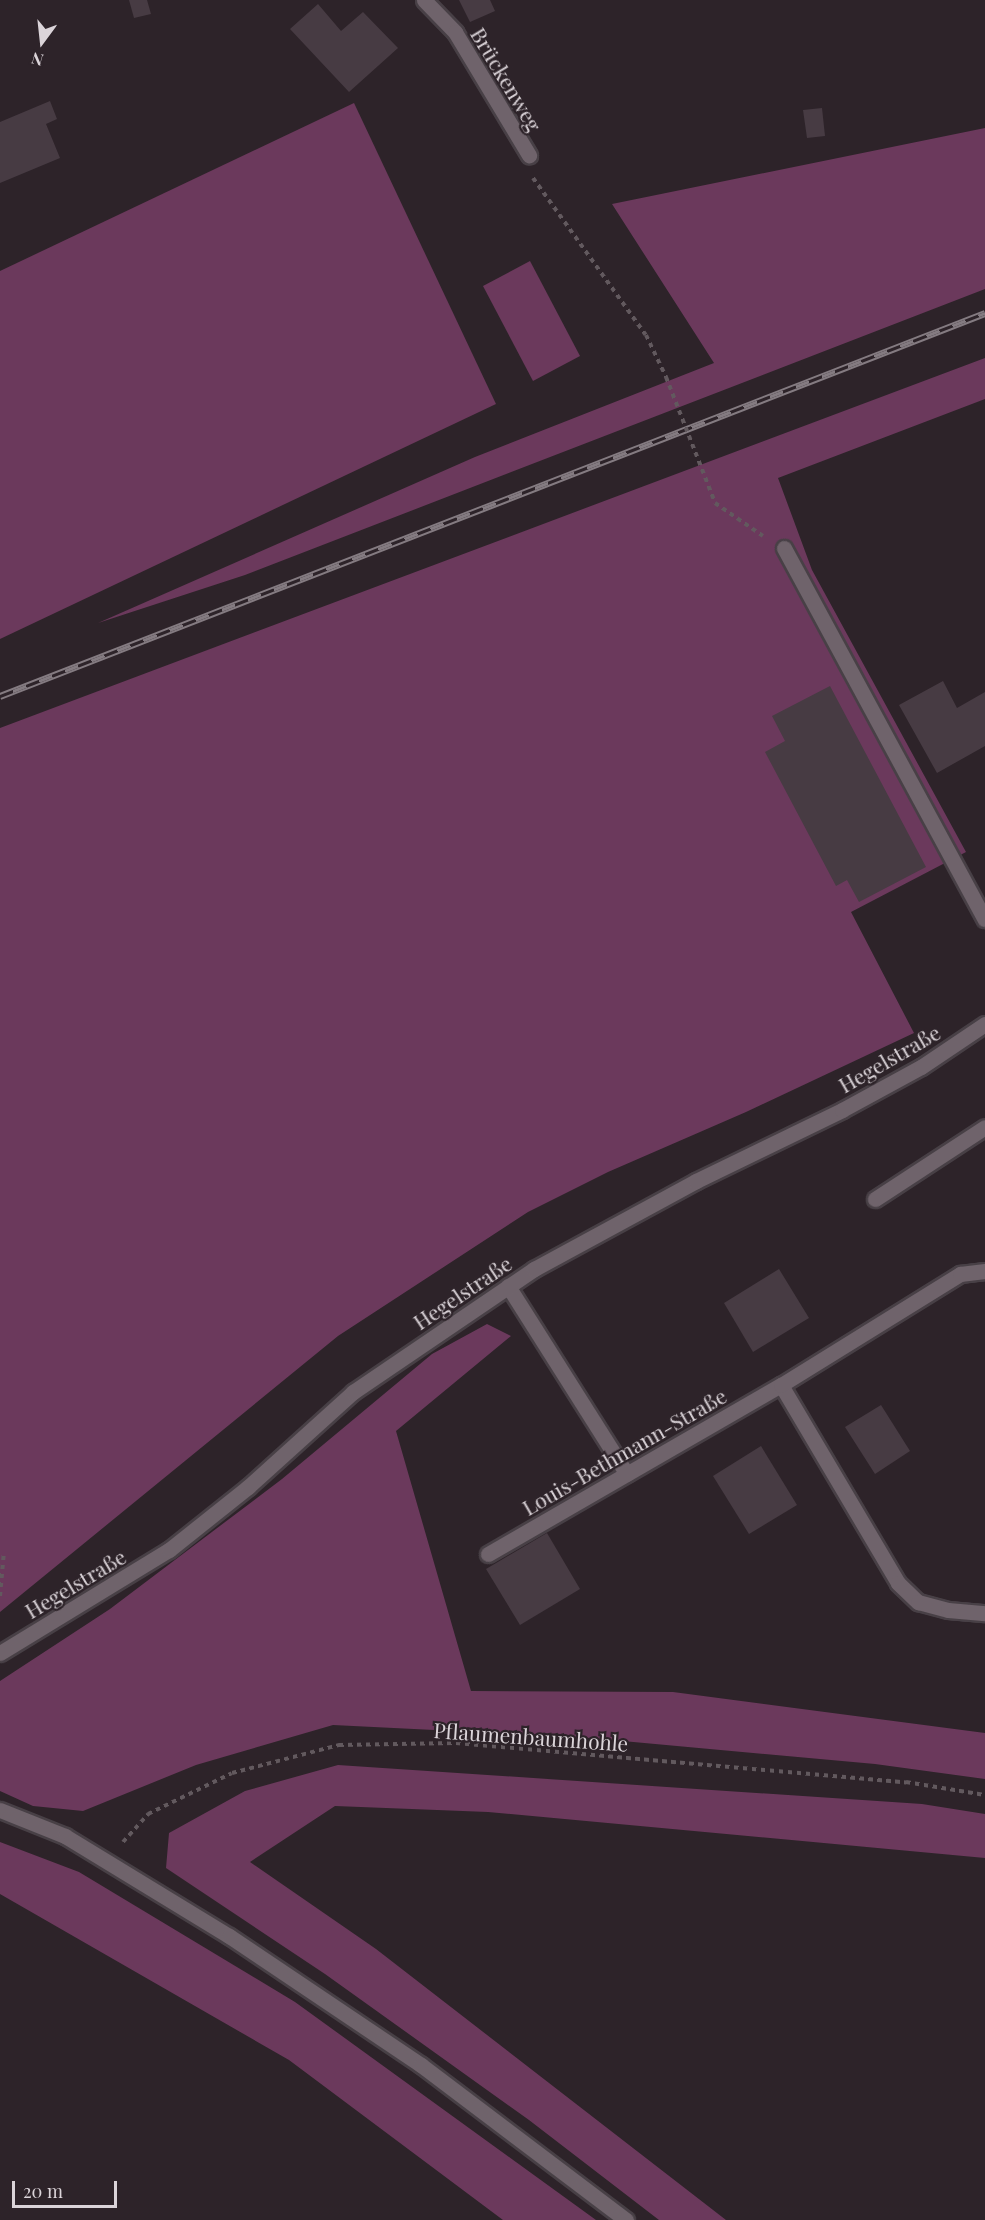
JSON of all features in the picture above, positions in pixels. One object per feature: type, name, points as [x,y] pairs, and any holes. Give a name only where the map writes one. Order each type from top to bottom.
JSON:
[{"type":"street","name":"Brückenweg","points":[[424,0],[455,32],[529,155]]},
{"type":"street","points":[[784,548],[985,919]]},
{"type":"street","name":"Hegelstraße","points":[[0,1653],[169,1550],[248,1487],[353,1392],[508,1286],[696,1181],[843,1110],[921,1067],[985,1024]]},
{"type":"street","points":[[875,1199],[985,1127]]},
{"type":"street","name":"Louis-Bethmann-Straße","points":[[488,1554],[781,1385],[960,1274],[985,1272]]},
{"type":"street","points":[[508,1286],[627,1474]]},
{"type":"street","points":[[781,1385],[898,1583],[918,1602],[948,1610],[985,1613]]},
{"type":"street","points":[[0,1810],[65,1836],[229,1936],[421,2064],[626,2220]]},
{"type":"path","points":[[529,155],[523,164],[646,335],[666,377],[716,503],[784,548]]},
{"type":"path","points":[[0,1596],[4,1551]]},
{"type":"path","name":"Pflaumenbaumhohle","points":[[109,1862],[148,1814],[232,1773],[339,1745],[456,1743],[906,1782],[985,1795]]},
{"type":"shaded area","points":[[354,103],[496,404],[0,639],[0,271]]},
{"type":"shaded area","points":[[985,128],[985,289],[245,575],[98,623],[475,457],[714,363],[612,204]]},
{"type":"shaded area","points":[[530,261],[580,356],[533,381],[483,286]]},
{"type":"shaded area","points":[[985,358],[985,399],[778,478],[812,570],[966,852],[851,912],[914,1033],[746,1112],[608,1172],[528,1212],[338,1336],[0,1612],[0,728]]},
{"type":"shaded area","points":[[487,1324],[511,1336],[396,1431],[471,1691],[673,1692],[985,1733],[985,1779],[875,1764],[579,1737],[333,1725],[196,1765],[83,1811],[33,1806],[0,1791],[0,1681],[110,1609],[282,1479],[432,1354]]},
{"type":"shaded area","points":[[338,1765],[922,1804],[985,1814],[985,1858],[488,1812],[335,1806],[250,1862],[376,1949],[726,2220],[659,2220],[529,2120],[325,1974],[166,1868],[169,1833],[245,1791]]},
{"type":"shaded area","points":[[0,1842],[79,1872],[295,2002],[596,2220],[503,2220],[289,2060],[0,1894]]},
{"type":"building","points":[[129,0],[147,0],[151,14],[134,18]]},
{"type":"building","points":[[459,0],[490,0],[495,11],[470,22]]},
{"type":"building","points":[[318,4],[341,31],[363,12],[398,48],[349,92],[290,29]]},
{"type":"building","points":[[50,101],[57,119],[46,124],[60,158],[0,183],[0,122]]},
{"type":"building","points":[[822,108],[825,136],[807,138],[803,110]]},
{"type":"building","points":[[943,681],[957,708],[985,692],[985,746],[937,773],[899,705]]},
{"type":"building","points":[[830,686],[926,867],[859,902],[847,880],[836,886],[765,752],[785,741],[772,716]]},
{"type":"building","points":[[779,1269],[809,1318],[753,1352],[724,1303]]},
{"type":"building","points":[[881,1405],[910,1451],[875,1474],[845,1427]]},
{"type":"building","points":[[761,1446],[797,1505],[749,1534],[713,1476]]},
{"type":"building","points":[[547,1533],[580,1589],[520,1625],[486,1569]]},
{"type":"railway","points":[[0,696],[985,313]]}]
